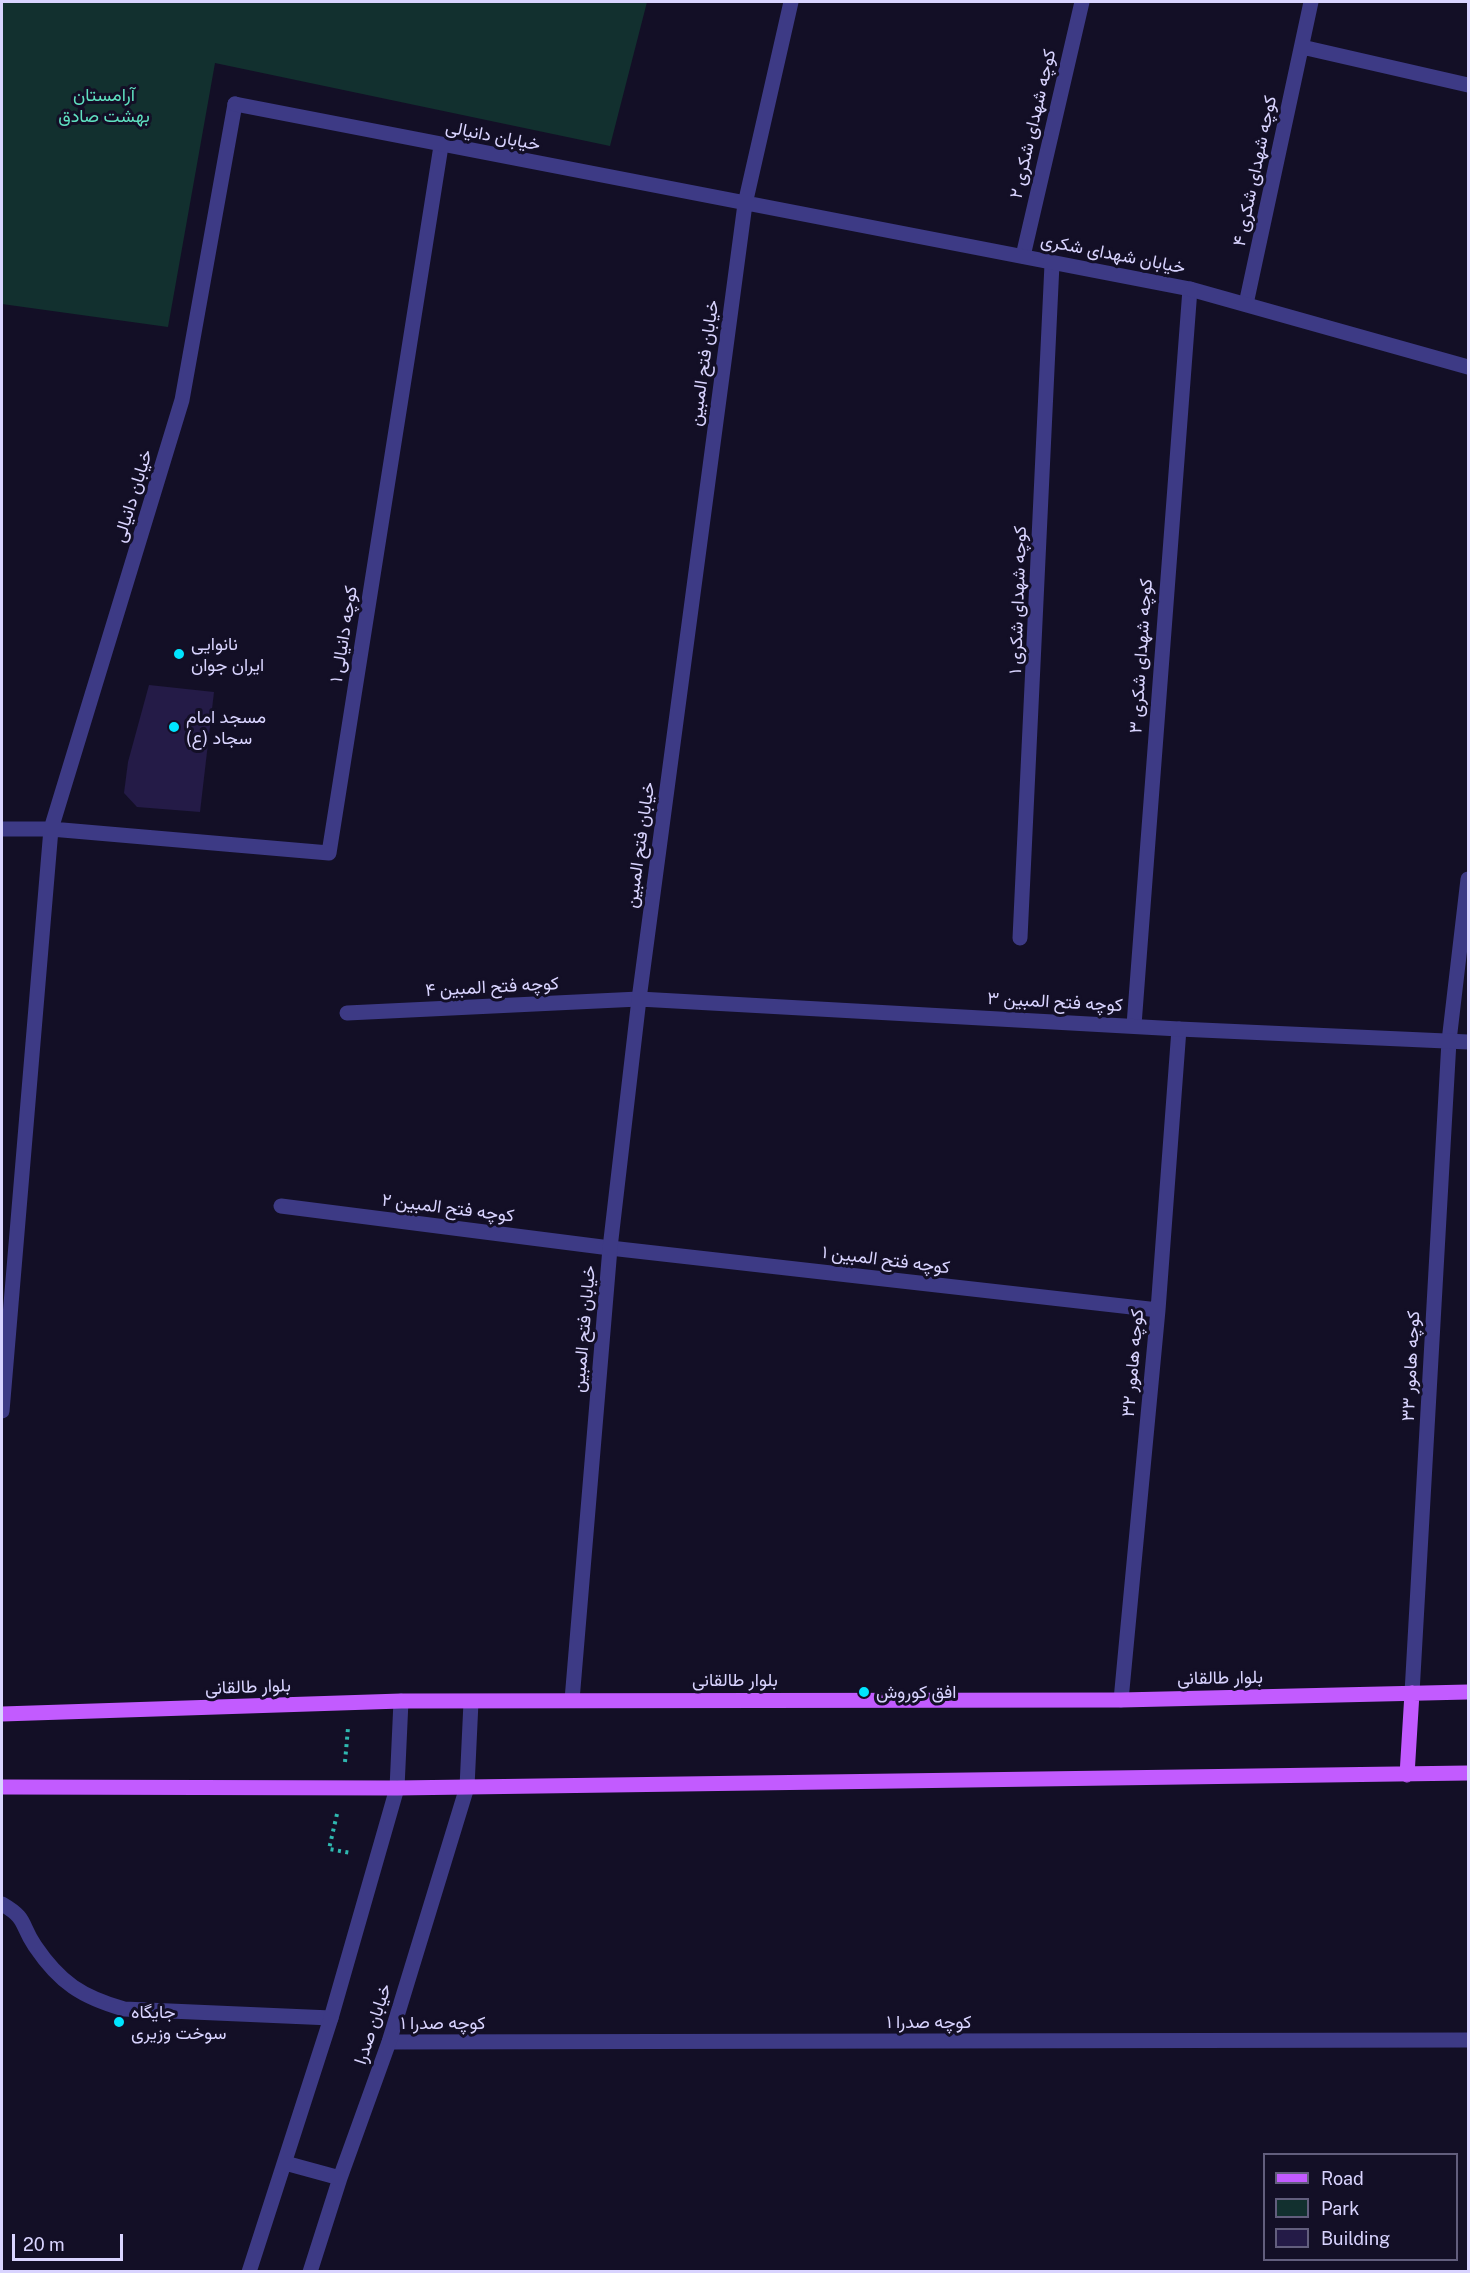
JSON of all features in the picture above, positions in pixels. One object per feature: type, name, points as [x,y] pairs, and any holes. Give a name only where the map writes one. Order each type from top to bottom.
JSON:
[{"type":"main road","name":"بلوار طالقانی","points":[[2,1714],[401,1701],[1121,1700],[1468,1692]]},
{"type":"main road","points":[[1407,1775],[1412,1693]]},
{"type":"main road","points":[[2,1787],[397,1788],[1468,1773]]},
{"type":"street","name":"خیابان فتح المبین","points":[[572,1700],[610,1248],[639,999],[745,204],[791,2]]},
{"type":"street","name":"کوچه شهدای شکری ۲","points":[[1023,256],[1082,2]]},
{"type":"street","name":"کوچه شهدای شکری ۴","points":[[1246,304],[1311,2]]},
{"type":"street","points":[[1302,47],[1468,85]]},
{"type":"street","name":"خیابان دانیالی","points":[[2,1412],[6,1306],[51,829],[182,400],[235,104],[745,204]]},
{"type":"street","name":"کوچه دانیالی ۱","points":[[51,829],[328,853],[441,146]]},
{"type":"street","name":"خیابان شهدای شکری","points":[[745,204],[1190,289],[1468,368]]},
{"type":"street","name":"کوچه شهدای شکری ۱","points":[[1020,938],[1052,264]]},
{"type":"street","name":"کوچه شهدای شکری ۳","points":[[1134,1025],[1190,289]]},
{"type":"street","points":[[2,829],[51,829]]},
{"type":"street","name":"کوچه هامور ۳۳","points":[[1412,1693],[1449,1041],[1468,879]]},
{"type":"street","name":"کوچه فتح المبین ۴","points":[[347,1013],[639,999]]},
{"type":"street","name":"کوچه فتح المبین ۳","points":[[639,999],[1179,1029],[1468,1042]]},
{"type":"street","name":"کوچه هامور ۳۲","points":[[1121,1700],[1158,1310],[1179,1029]]},
{"type":"street","name":"کوچه فتح المبین ۲","points":[[281,1206],[610,1248]]},
{"type":"street","name":"کوچه فتح المبین ۱","points":[[610,1248],[1158,1310]]},
{"type":"street","points":[[249,2271],[331,2018],[397,1788],[401,1701]]},
{"type":"street","name":"خیابان صدرا","points":[[310,2271],[340,2178],[389,2042],[467,1787],[471,1702]]},
{"type":"street","points":[[2,1904],[18,1913],[35,1946],[68,1985],[93,2000],[124,2009],[331,2018]]},
{"type":"street","name":"کوچه صدرا ۱","points":[[389,2042],[1468,2040]]},
{"type":"street","points":[[285,2163],[340,2178]]},
{"type":"green space","name":"آرامستان بهشت صادق","points":[[2,2],[647,2],[610,146],[215,63],[168,327],[2,304]]},
{"type":"building","name":"مسجد امام سجاد (ع)","points":[[149,685],[214,692],[200,812],[137,807],[124,793],[128,762]]},
{"type":"place","name":"نانوایی ایران جوان","points":[[179,654]]},
{"type":"place","name":"مسجد امام سجاد (ع)","points":[[174,727]]},
{"type":"place","name":"افق کوروش","points":[[864,1692]]},
{"type":"place","name":"جایگاه سوخت وزیری","points":[[119,2022]]}]
